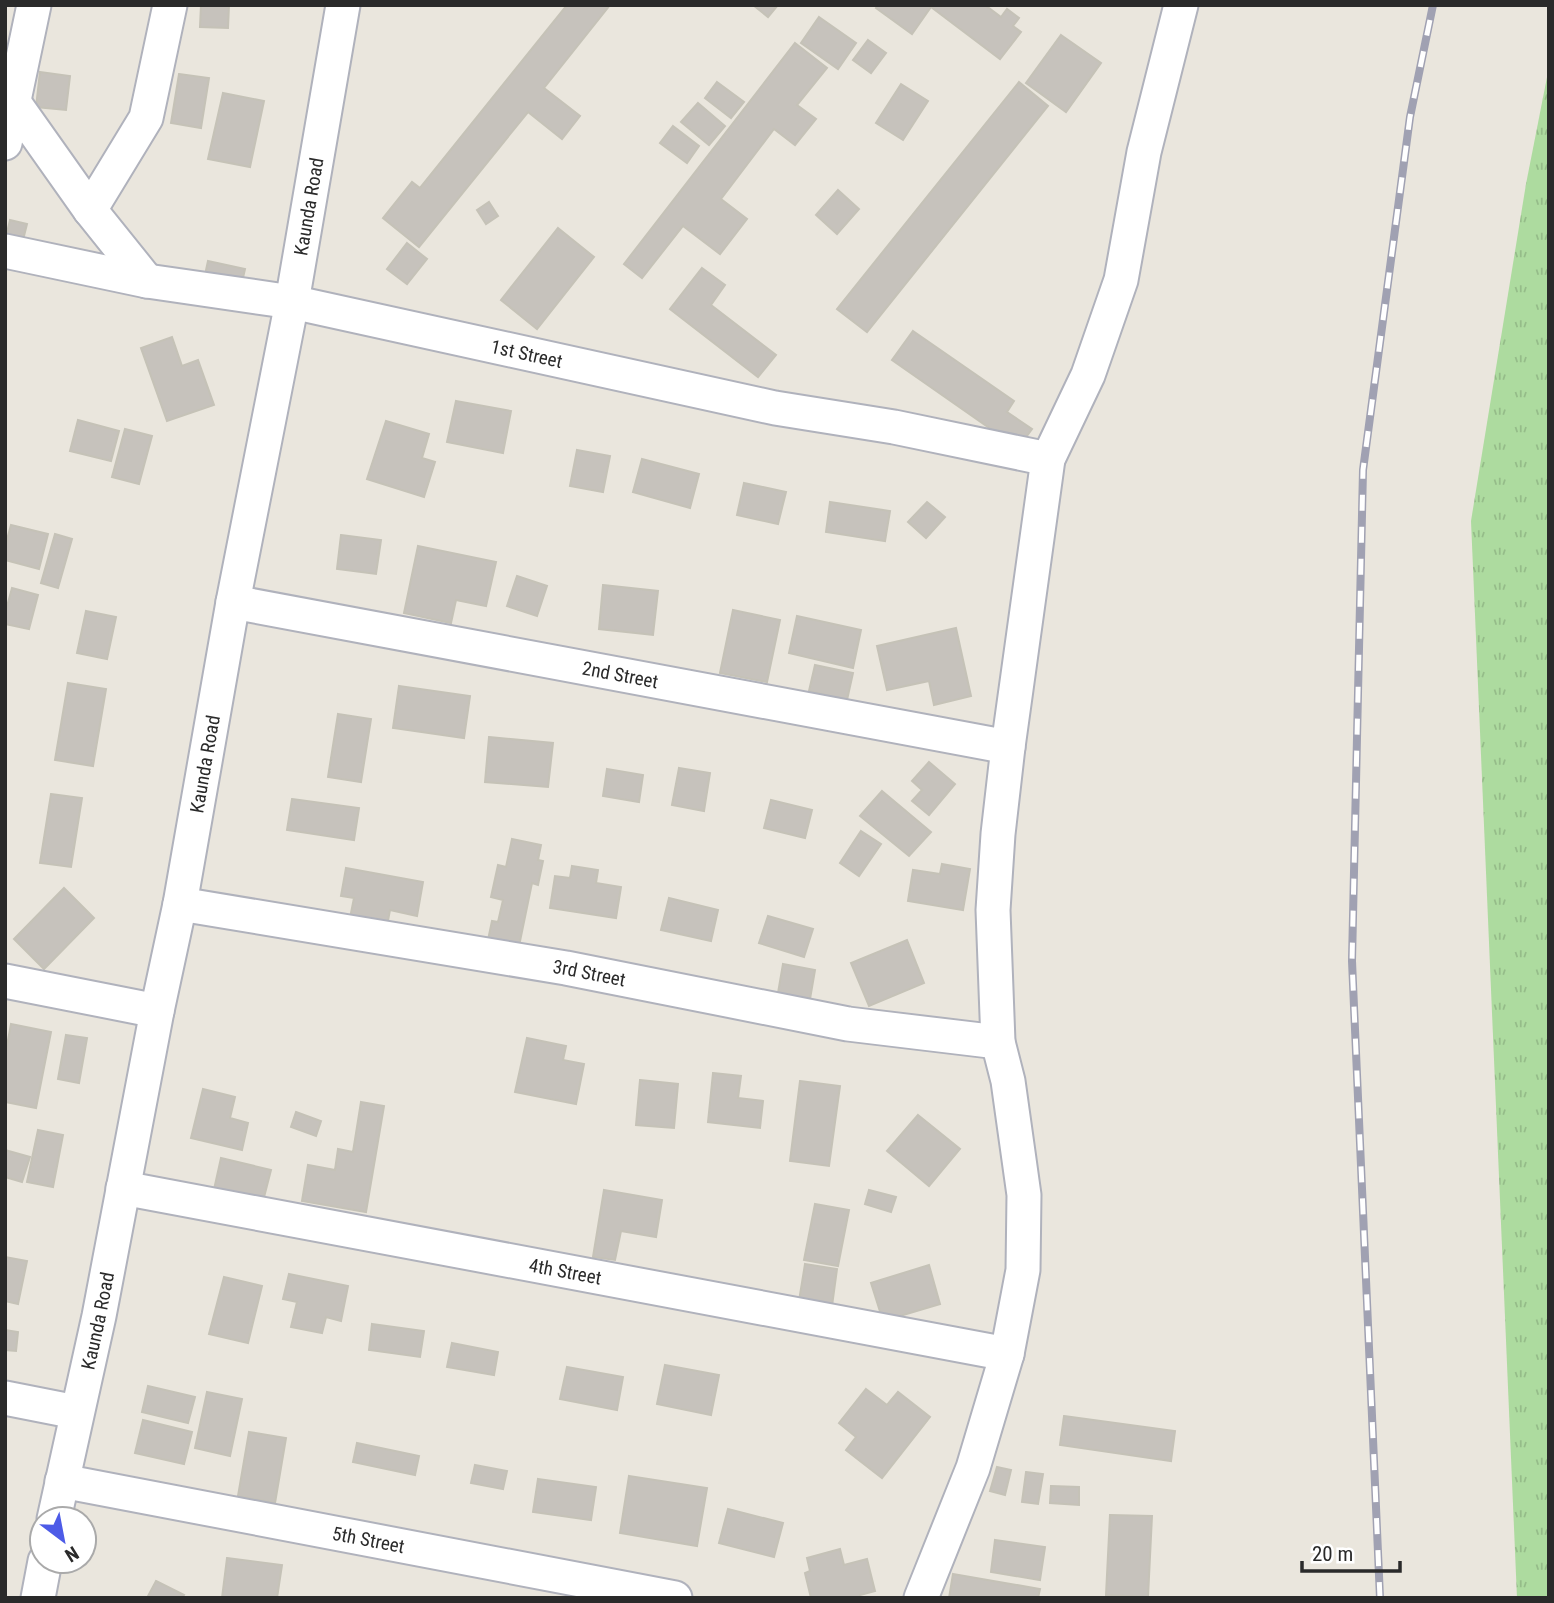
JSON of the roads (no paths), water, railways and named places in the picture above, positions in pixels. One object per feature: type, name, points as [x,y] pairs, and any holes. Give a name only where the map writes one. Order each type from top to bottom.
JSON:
[{"type":"street","points":[[5,143],[34,5]]},
{"type":"street","points":[[90,210],[146,118],[170,5]]},
{"type":"street","name":"Kaunda Road","points":[[57,1505],[100,1315],[157,1011],[180,904],[233,602],[292,302],[343,5]]},
{"type":"street","points":[[921,1598],[973,1468],[1007,1354],[1023,1270],[1024,1195],[1008,1082],[998,1042],[993,909],[1008,747],[1048,459],[1088,374],[1121,280],[1144,152],[1181,5]]},
{"type":"street","points":[[15,104],[90,210],[147,281]]},
{"type":"street","name":"1st Street","points":[[5,251],[147,281],[292,302],[775,408],[894,427],[1048,459]]},
{"type":"street","name":"2nd Street","points":[[233,602],[1008,747]]},
{"type":"street","name":"3rd Street","points":[[180,904],[566,968],[848,1024],[998,1042]]},
{"type":"street","points":[[5,981],[157,1011]]},
{"type":"street","name":"4th Street","points":[[123,1188],[1007,1354]]},
{"type":"street","points":[[5,1398],[76,1412]]},
{"type":"street","name":"5th Street","points":[[62,1480],[675,1598]]},
{"type":"street","points":[[38,1598],[43,1575]]},
{"type":"railway","points":[[1380,1598],[1352,961],[1363,470],[1410,117],[1433,5]]}]
